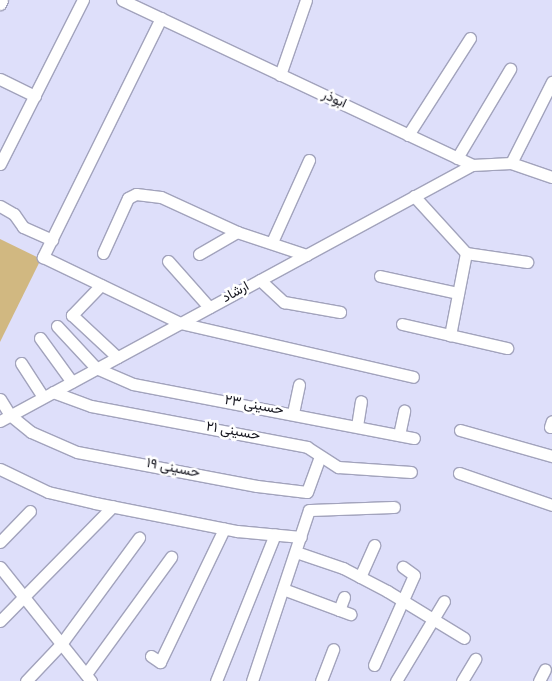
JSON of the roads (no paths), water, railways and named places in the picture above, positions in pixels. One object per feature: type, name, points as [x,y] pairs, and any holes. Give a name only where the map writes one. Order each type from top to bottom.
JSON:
[{"type":"street","points":[[0,4],[2,0]]},
{"type":"street","points":[[0,164],[83,0]]},
{"type":"street","name":"ابوذر","points":[[122,0],[145,5],[161,18],[472,165],[510,163],[552,177]]},
{"type":"street","points":[[280,74],[306,0]]},
{"type":"street","points":[[161,18],[43,257],[180,323],[413,377]]},
{"type":"street","points":[[408,135],[470,38]]},
{"type":"street","points":[[457,158],[510,69]]},
{"type":"street","points":[[0,79],[35,96]]},
{"type":"street","points":[[510,163],[552,82]]},
{"type":"street","points":[[272,242],[309,160]]},
{"type":"street","name":"ارشاد","points":[[5,418],[472,165]]},
{"type":"street","points":[[103,253],[128,198],[136,194],[161,197],[236,232],[272,242],[306,255]]},
{"type":"street","points":[[414,196],[466,253],[527,262]]},
{"type":"street","points":[[0,206],[14,214],[22,227],[52,240]]},
{"type":"street","points":[[199,254],[236,232]]},
{"type":"street","points":[[450,335],[466,253]]},
{"type":"street","points":[[168,261],[210,307]]},
{"type":"street","points":[[380,276],[458,293]]},
{"type":"street","points":[[260,280],[284,302],[340,312]]},
{"type":"street","points":[[101,285],[72,315],[117,357]]},
{"type":"street","points":[[402,324],[506,348]]},
{"type":"street","points":[[56,326],[96,368]]},
{"type":"street","points":[[40,338],[72,382]]},
{"type":"street","points":[[21,363],[48,395]]},
{"type":"street","name":"حسینی ۲۳","points":[[96,368],[133,384],[293,413],[414,438]]},
{"type":"street","points":[[293,413],[299,385]]},
{"type":"street","name":"حسینی ۲۱","points":[[48,395],[90,406],[275,439],[307,447],[338,467],[359,471],[411,472]]},
{"type":"street","points":[[0,399],[5,418]]},
{"type":"street","points":[[357,426],[362,401]]},
{"type":"street","points":[[399,435],[404,411]]},
{"type":"street","name":"حسینی ۱۹","points":[[5,418],[31,432],[77,452],[307,492],[320,456]]},
{"type":"street","points":[[460,430],[552,456]]},
{"type":"street","points":[[0,469],[48,492],[224,529],[301,537]]},
{"type":"street","points":[[459,473],[552,505]]},
{"type":"street","points":[[0,621],[113,506]]},
{"type":"street","points":[[252,681],[309,510],[394,507]]},
{"type":"street","points":[[0,542],[30,511]]},
{"type":"street","points":[[151,656],[160,662],[224,529]]},
{"type":"street","points":[[216,681],[275,534]]},
{"type":"street","points":[[26,681],[61,644],[138,538]]},
{"type":"street","points":[[360,577],[374,545]]},
{"type":"street","points":[[296,552],[360,577],[404,600],[464,638]]},
{"type":"street","points":[[0,568],[88,677],[171,557]]},
{"type":"street","points":[[374,666],[414,575],[403,567]]},
{"type":"street","points":[[283,589],[350,614]]},
{"type":"street","points":[[339,610],[344,597]]},
{"type":"street","points":[[396,681],[444,601]]},
{"type":"street","points":[[321,681],[333,649]]},
{"type":"street","points":[[462,681],[475,659]]},
{"type":"street","points":[[539,681],[545,670]]}]
